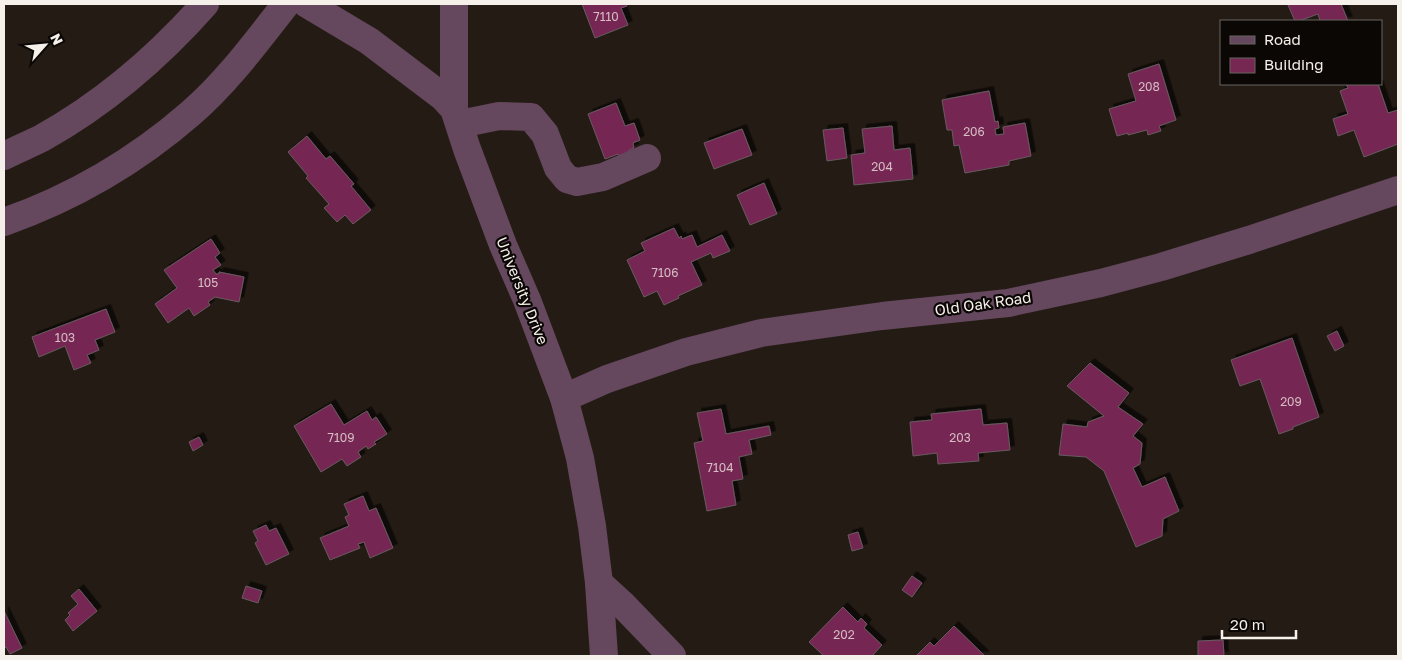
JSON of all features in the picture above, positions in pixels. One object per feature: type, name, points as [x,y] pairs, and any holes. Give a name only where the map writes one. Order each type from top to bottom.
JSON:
[{"type":"street","points":[[4,156],[41,138],[69,121],[115,88],[164,45],[205,4]]},
{"type":"street","points":[[4,222],[93,183],[139,154],[191,113],[219,85],[286,4]]},
{"type":"street","points":[[307,4],[369,41],[443,96],[457,116],[531,117],[545,134],[558,168],[567,179],[577,182],[603,177],[647,158]]},
{"type":"street","name":"University Drive","points":[[454,4],[457,116],[502,245],[527,300],[564,398],[580,458],[592,526],[599,583],[604,656]]},
{"type":"street","name":"Old Oak Road","points":[[564,398],[607,379],[686,352],[761,333],[882,316],[1008,303],[1101,283],[1249,240],[1398,190]]},
{"type":"street","points":[[599,583],[672,656]]},
{"type":"building","points":[[582,4],[626,4],[627,6],[621,8],[628,25],[595,38]]},
{"type":"building","points":[[1341,4],[1348,20],[1320,20],[1318,14],[1302,20],[1295,20],[1288,5]]},
{"type":"building","points":[[1159,64],[1176,120],[1159,126],[1161,131],[1148,135],[1147,130],[1117,136],[1109,109],[1136,101],[1128,74]]},
{"type":"building","points":[[1346,85],[1378,85],[1388,113],[1398,110],[1398,144],[1364,157],[1354,130],[1338,136],[1333,119],[1348,114],[1340,91],[1348,88]]},
{"type":"building","points":[[989,91],[995,122],[998,121],[999,128],[995,129],[996,135],[1004,134],[1003,127],[1025,123],[1031,156],[1009,161],[1009,165],[965,173],[959,145],[954,146],[952,130],[947,130],[942,100]]},
{"type":"building","points":[[616,103],[625,126],[634,123],[640,140],[633,143],[634,148],[629,150],[632,157],[620,161],[618,154],[605,159],[588,114]]},
{"type":"building","points":[[892,126],[894,150],[910,148],[913,179],[854,185],[851,155],[865,153],[862,129]]},
{"type":"building","points":[[843,128],[847,158],[827,161],[823,130]]},
{"type":"building","points":[[742,129],[752,155],[714,169],[704,143]]},
{"type":"building","points":[[307,136],[326,159],[330,156],[354,184],[351,186],[371,210],[353,224],[345,215],[337,222],[324,208],[329,204],[306,178],[308,176],[288,152]]},
{"type":"building","points":[[764,183],[777,214],[750,225],[737,195]]},
{"type":"building","points":[[674,228],[679,238],[681,236],[682,239],[692,235],[697,247],[722,235],[730,251],[713,258],[711,253],[691,262],[702,285],[664,305],[657,291],[644,297],[627,260],[645,251],[641,243]]},
{"type":"building","points":[[211,239],[220,253],[215,257],[221,265],[213,270],[216,274],[219,274],[219,272],[244,277],[239,302],[215,297],[208,302],[210,305],[194,316],[189,308],[168,323],[155,304],[177,288],[164,270]]},
{"type":"building","points":[[106,309],[115,332],[95,340],[99,350],[87,355],[91,363],[74,370],[65,346],[39,357],[32,337]]},
{"type":"building","points":[[1337,331],[1344,346],[1335,351],[1327,336]]},
{"type":"building","points":[[1292,338],[1319,417],[1279,434],[1260,379],[1240,386],[1231,360]]},
{"type":"building","points":[[1090,363],[1129,393],[1118,407],[1143,424],[1133,436],[1142,443],[1140,464],[1133,468],[1142,487],[1165,477],[1179,511],[1163,519],[1162,536],[1136,547],[1104,471],[1086,457],[1059,455],[1063,424],[1087,427],[1088,422],[1104,416],[1067,386]]},
{"type":"building","points":[[331,404],[344,425],[367,411],[372,420],[376,417],[387,434],[374,442],[376,444],[368,449],[366,446],[358,452],[361,457],[347,466],[342,459],[321,472],[294,426]]},
{"type":"building","points":[[721,409],[726,434],[769,426],[771,435],[749,440],[752,454],[739,457],[743,479],[732,481],[736,505],[707,511],[694,443],[703,441],[697,413]]},
{"type":"building","points":[[981,409],[983,425],[1007,423],[1010,450],[978,453],[979,461],[938,464],[937,453],[913,456],[910,422],[932,420],[931,414]]},
{"type":"building","points":[[199,437],[203,445],[193,451],[189,442]]},
{"type":"building","points":[[363,496],[369,511],[376,508],[393,548],[370,558],[364,542],[358,544],[360,548],[330,560],[320,538],[349,526],[345,517],[349,515],[344,504]]},
{"type":"building","points":[[266,525],[269,531],[276,528],[289,554],[266,565],[255,543],[258,541],[253,531]]},
{"type":"building","points":[[858,532],[863,548],[852,551],[848,535]]},
{"type":"building","points":[[912,576],[922,583],[912,597],[902,590]]},
{"type":"building","points":[[246,586],[262,591],[258,603],[242,598]]},
{"type":"building","points":[[79,589],[97,611],[73,631],[65,620],[70,615],[68,613],[78,604],[71,596]]},
{"type":"building","points":[[843,607],[858,622],[861,618],[867,624],[864,628],[882,645],[872,656],[824,656],[809,642]]},
{"type":"building","points":[[4,611],[22,648],[10,654],[6,647],[4,648]]},
{"type":"building","points":[[954,626],[985,656],[916,656],[930,642],[934,646]]},
{"type":"building","points":[[1223,640],[1224,656],[1198,656],[1198,641]]}]
